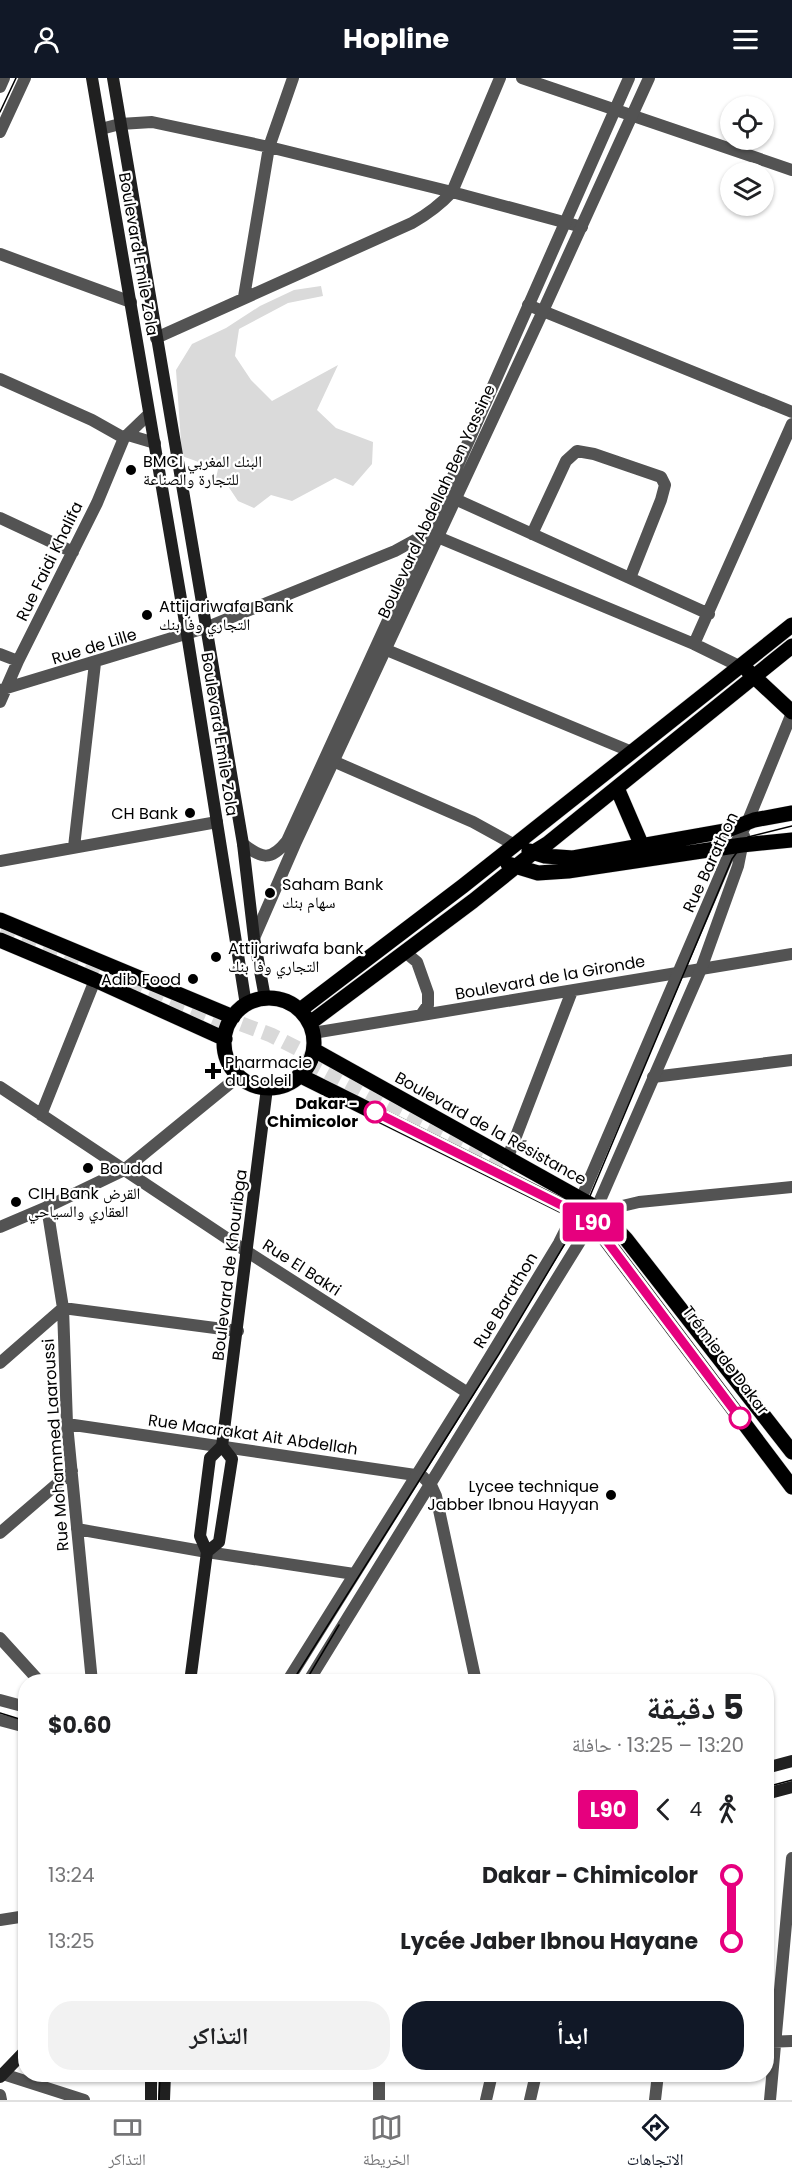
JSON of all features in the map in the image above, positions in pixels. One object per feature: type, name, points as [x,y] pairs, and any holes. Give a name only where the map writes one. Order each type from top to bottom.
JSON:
[{"type":"main road","name":"Boulevard Emile Zola","points":[[92,78],[187,634],[246,1005]]},
{"type":"main road","name":"Boulevard Emile Zola","points":[[112,78],[243,844],[254,938],[265,998]]},
{"type":"main road","points":[[300,1010],[792,625]]},
{"type":"main road","points":[[311,1028],[405,952],[547,844],[792,646]]},
{"type":"main road","points":[[739,666],[754,675],[792,712]]},
{"type":"main road","points":[[617,788],[642,846]]},
{"type":"main road","points":[[513,844],[556,858],[573,858],[726,831],[747,823],[792,813]]},
{"type":"main road","points":[[495,859],[538,873],[568,871],[792,840]]},
{"type":"main road","points":[[0,920],[233,1017]]},
{"type":"main road","points":[[0,940],[225,1039]]},
{"type":"main road","points":[[265,998],[282,1000],[300,1010],[311,1028],[314,1050],[308,1066],[299,1075],[286,1084],[267,1088],[252,1085],[239,1076],[227,1057],[225,1039],[233,1017],[246,1005],[265,998]]},
{"type":"main road","name":"Boulevard de la Résistance","points":[[314,1050],[508,1157],[578,1205]]},
{"type":"main road","name":"Boulevard de la Résistance","points":[[299,1075],[596,1213],[627,1239],[792,1452]]},
{"type":"main road","name":"Boulevard de Khouribga","points":[[191,1674],[207,1552],[200,1536],[210,1458],[222,1446],[267,1088]]},
{"type":"main road","name":"Boulevard de la Résistance","points":[[596,1213],[792,1487]]},
{"type":"main road","name":"Trémie de Dakar","points":[[792,1464],[634,1261],[792,1478]]},
{"type":"main road","name":"Boulevard de Khouribga","points":[[207,1552],[219,1542],[232,1459],[222,1446]]},
{"type":"main road","points":[[774,1766],[792,1761]]},
{"type":"main road","points":[[774,1792],[792,1787]]},
{"type":"main road","points":[[2,2075],[18,2058]]},
{"type":"main road","points":[[151,2082],[151,2100]]},
{"type":"main road","points":[[164,2100],[165,2082]]},
{"type":"street","points":[[0,87],[4,78]]},
{"type":"street","points":[[0,132],[25,78]]},
{"type":"street","points":[[244,297],[269,147],[293,78]]},
{"type":"street","points":[[156,338],[412,223],[440,205],[452,192],[500,78]]},
{"type":"street","points":[[522,78],[792,170]]},
{"type":"street","name":"Boulevard Abdellah Ben Yassine","points":[[254,938],[329,760],[433,534],[528,305],[629,78]]},
{"type":"street","name":"Boulevard Abdellah Ben Yassine","points":[[433,534],[455,499],[649,78]]},
{"type":"street","points":[[101,129],[120,124],[152,122],[269,147],[582,227]]},
{"type":"street","points":[[0,254],[130,302]]},
{"type":"street","points":[[528,305],[792,412]]},
{"type":"street","points":[[0,379],[126,436],[154,443]]},
{"type":"street","name":"Rue Faidi Khalifa","points":[[0,702],[3,689],[73,552],[126,436],[149,414]]},
{"type":"street","points":[[694,644],[792,424]]},
{"type":"street","points":[[532,534],[566,461],[577,451],[594,454],[661,477],[665,485],[661,500],[630,578]]},
{"type":"street","points":[[455,499],[709,614]]},
{"type":"street","points":[[0,518],[73,552]]},
{"type":"street","points":[[433,534],[694,644],[739,666]]},
{"type":"street","name":"Rue de Lille","points":[[3,689],[206,628],[433,534]]},
{"type":"street","points":[[380,647],[632,752]]},
{"type":"street","points":[[0,654],[18,662]]},
{"type":"street","points":[[74,847],[95,663]]},
{"type":"street","name":"Rue Barathon","points":[[292,1674],[559,1243],[737,846],[792,712]]},
{"type":"street","points":[[329,760],[473,822],[513,844]]},
{"type":"street","name":"Boulevard Abdellah Ben Yassine","points":[[243,844],[254,853],[265,856],[281,848],[329,760]]},
{"type":"street","points":[[0,861],[217,822]]},
{"type":"street","points":[[313,1674],[596,1213],[701,969],[738,866],[737,846]]},
{"type":"street","points":[[405,952],[417,962],[428,993],[428,1005],[421,1016]]},
{"type":"street","name":"Boulevard de la Gironde","points":[[311,1028],[421,1016],[792,954]]},
{"type":"street","points":[[41,1115],[95,980]]},
{"type":"street","points":[[508,1157],[572,991]]},
{"type":"street","points":[[653,1077],[792,1060]]},
{"type":"street","points":[[0,1227],[124,1170],[239,1076]]},
{"type":"street","name":"Rue El Bakri","points":[[0,1087],[246,1251],[468,1393]]},
{"type":"street","points":[[596,1213],[639,1202],[792,1187]]},
{"type":"street","name":"Rue Mohammed Laaroussi","points":[[47,1207],[63,1308],[67,1424],[91,1674]]},
{"type":"street","points":[[0,1363],[63,1308],[238,1331]]},
{"type":"street","name":"Rue Maarakat Ait Abdellah","points":[[67,1424],[422,1476],[431,1485]]},
{"type":"street","points":[[0,1533],[72,1471]]},
{"type":"street","points":[[431,1485],[436,1496],[474,1674]]},
{"type":"street","points":[[77,1529],[207,1552],[354,1574]]},
{"type":"street","points":[[0,1638],[33,1674]]},
{"type":"street","points":[[0,1700],[18,1705]]},
{"type":"street","points":[[0,1720],[18,1725]]},
{"type":"street","points":[[774,2028],[787,1965],[792,1858]]},
{"type":"street","points":[[0,1920],[18,1917]]},
{"type":"street","points":[[774,2042],[792,2041]]},
{"type":"street","points":[[2,2075],[18,2080]]},
{"type":"street","points":[[25,2082],[84,2100]]},
{"type":"street","points":[[379,2082],[379,2100]]},
{"type":"street","points":[[486,2100],[490,2082]]},
{"type":"street","points":[[530,2100],[534,2082]]},
{"type":"street","points":[[655,2100],[657,2082]]},
{"type":"street","points":[[770,2082],[770,2100]]},
{"type":"street","points":[[0,2095],[1,2100]]},
{"type":"shaded area","points":[[321,286],[323,296],[288,303],[239,329],[235,356],[251,380],[272,401],[338,365],[317,410],[336,428],[373,442],[372,464],[353,486],[335,478],[292,501],[271,495],[254,508],[238,501],[226,483],[215,483],[218,469],[182,456],[176,370],[192,344],[294,290]]},
{"type":"tunnel","points":[[0,932],[227,1026]]},
{"type":"tunnel","points":[[220,1016],[271,1035],[324,1062]]},
{"type":"tunnel","points":[[306,1063],[512,1173]]},
{"type":"tram line","points":[[0,112],[16,78]]},
{"type":"tram line","points":[[297,1674],[499,1354],[582,1215],[732,859],[748,837],[792,826]]},
{"type":"tram line","points":[[310,1674],[339,1625]]},
{"type":"tram line","points":[[0,1713],[18,1719]]},
{"type":"tram line","points":[[774,1785],[792,1780]]},
{"type":"tram line","points":[[159,2100],[160,2082]]},
{"type":"bus line","name":"L90","points":[[375,1112],[591,1220],[740,1418]]},
{"type":"place","name":"BMCI البنك المغربي للتجارة والصناعة","points":[[131,470]]},
{"type":"place","name":"Attijariwafa Bank التجاري وفا بنك","points":[[147,615]]},
{"type":"place","name":"CH Bank","points":[[190,813]]},
{"type":"place","name":"Saham Bank سهام بنك","points":[[270,893]]},
{"type":"place","name":"Attijariwafa bank التجاري وفا بنك","points":[[216,957]]},
{"type":"place","name":"Adib Food","points":[[193,979]]},
{"type":"place","name":"Pharmacie du Soleil","points":[[213,1071]]},
{"type":"place","name":"Dakar - Chimicolor","points":[[375,1112]]},
{"type":"place","name":"Boudad","points":[[88,1168]]},
{"type":"place","name":"CIH Bank القرض العقاري والسياحي","points":[[16,1202]]},
{"type":"place","name":"Lycee technique Jabber Ibnou Hayyan","points":[[611,1495]]}]
